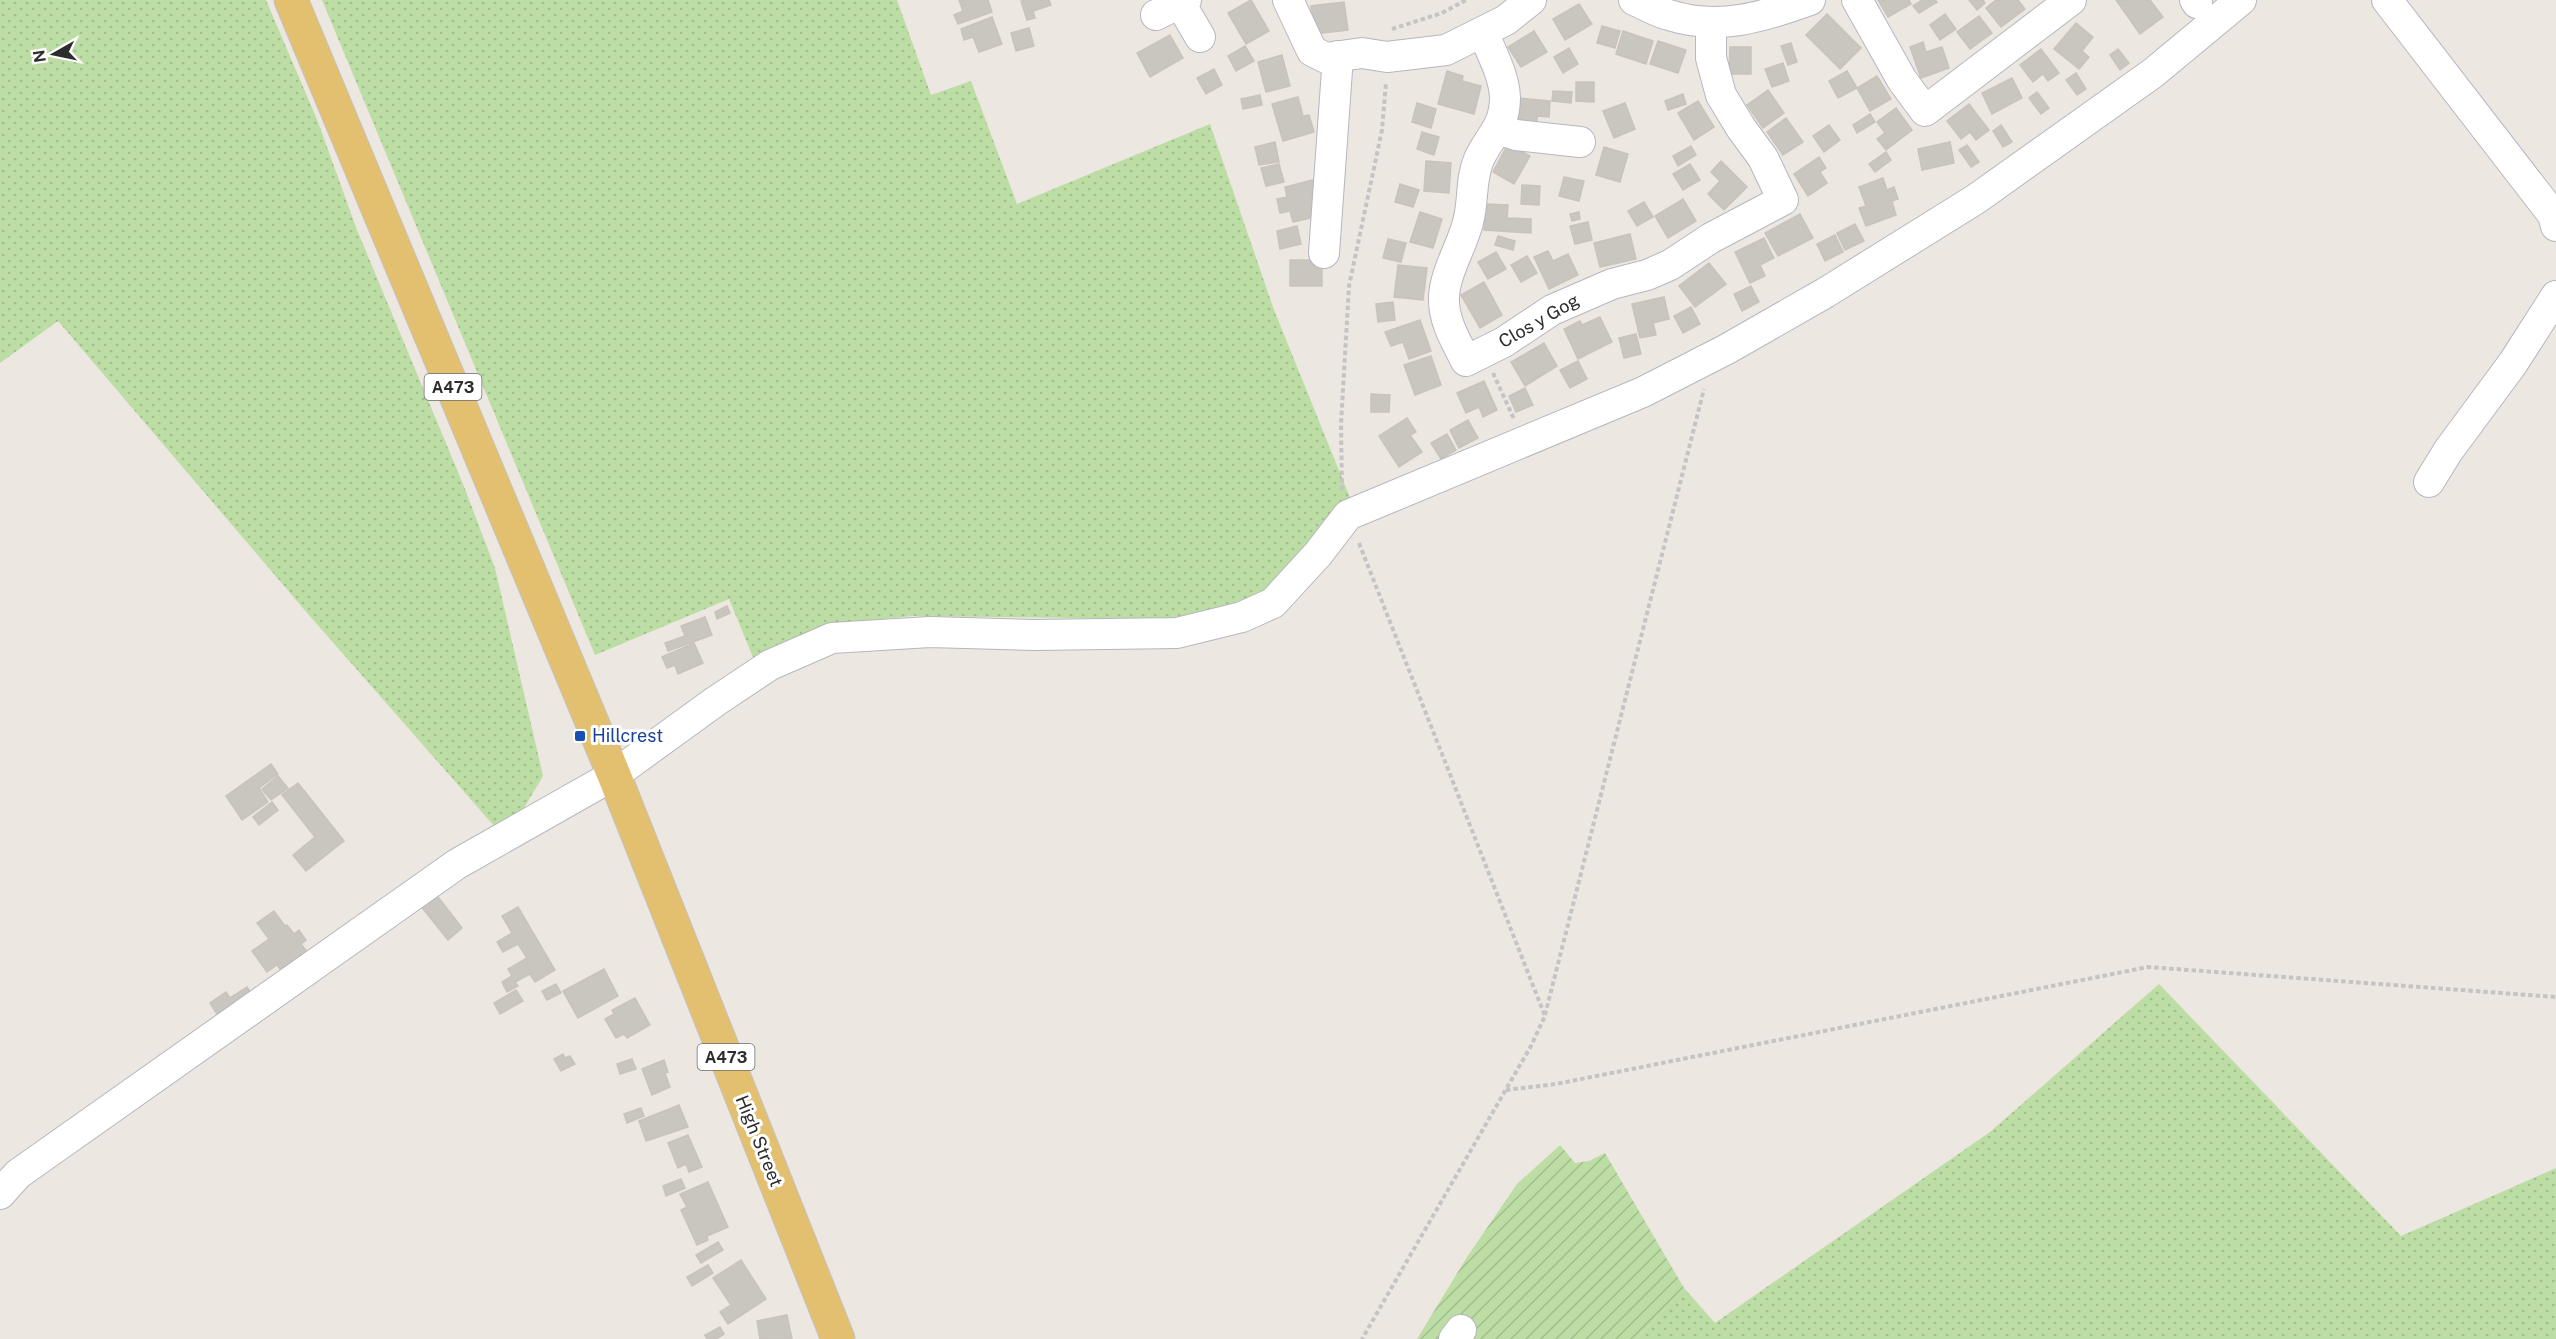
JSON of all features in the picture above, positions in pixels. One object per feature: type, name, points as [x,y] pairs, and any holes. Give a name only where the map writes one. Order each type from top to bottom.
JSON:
[{"type":"main road","name":"A473","points":[[291,0],[614,775]]},
{"type":"main road","name":"High Street","points":[[614,775],[838,1339]]},
{"type":"street","points":[[1288,0],[1312,51],[1326,58],[1362,53],[1387,57],[1446,50],[1506,20],[1531,0]]},
{"type":"street","points":[[1634,0],[1668,15],[1711,23],[1761,17],[1810,0]]},
{"type":"street","points":[[1857,0],[1902,80],[1924,111],[2052,6]]},
{"type":"street","points":[[0,1194],[18,1174],[457,864],[614,775],[770,665],[832,638],[930,632],[1034,635],[1178,633],[1242,617],[1273,603],[1318,554],[1348,515],[1643,393],[1825,293],[1977,199],[2153,73],[2241,0]]},
{"type":"street","points":[[2387,0],[2553,215],[2556,226]]},
{"type":"street","points":[[1174,6],[1200,38]]},
{"type":"street","name":"Clos y Gog","points":[[1483,32],[1498,68],[1505,95],[1503,120],[1479,159],[1471,182],[1469,220],[1449,275],[1444,301],[1454,338],[1466,361],[1504,342],[1552,309],[1612,284],[1670,266],[1711,238],[1783,200],[1763,158],[1721,95],[1711,58],[1711,23]]},
{"type":"street","points":[[1324,254],[1338,56]]},
{"type":"street","points":[[1498,129],[1516,135],[1580,142]]},
{"type":"street","points":[[2429,482],[2448,451],[2513,363],[2556,296]]},
{"type":"path","points":[[1466,0],[1442,13],[1388,31],[1386,103],[1382,130],[1349,286],[1341,424],[1342,496],[1545,1016]]},
{"type":"path","points":[[1484,352],[1524,441]]},
{"type":"path","points":[[1362,1339],[1531,1046],[1545,1016],[1712,357]]},
{"type":"path","points":[[1506,1090],[1556,1084],[2148,967],[2556,997]]},
{"type":"green space","points":[[0,0],[266,0],[318,122],[357,230],[463,484],[495,568],[543,776],[521,813],[495,827],[308,614],[58,321],[0,363]]},
{"type":"green space","points":[[322,0],[897,0],[931,95],[971,81],[1017,204],[1210,124],[1274,310],[1353,505],[1268,591],[1220,610],[1161,619],[913,616],[832,624],[755,662],[729,599],[595,655]]},
{"type":"green space","points":[[2159,984],[2401,1236],[2556,1168],[2556,1339],[1637,1339],[1684,1288],[1715,1323],[1990,1132]]},
{"type":"green space","points":[[1560,1145],[1575,1163],[1589,1161],[1605,1153],[1684,1288],[1637,1339],[1417,1339],[1467,1257],[1517,1184]]},
{"type":"building","points":[[959,0],[988,0],[992,12],[958,24],[954,15],[963,11]]},
{"type":"building","points":[[1049,0],[1051,5],[1033,11],[1035,18],[1027,20],[1021,1]]},
{"type":"building","points":[[1251,0],[1269,31],[1246,44],[1228,13]]},
{"type":"building","points":[[1878,0],[1909,0],[1911,4],[1888,17]]},
{"type":"building","points":[[1922,0],[1937,2],[1919,13],[1913,6]]},
{"type":"building","points":[[1969,0],[1983,0],[1985,3],[1977,10]]},
{"type":"building","points":[[1996,0],[2018,0],[2025,9],[2001,27],[1986,8]]},
{"type":"building","points":[[2116,0],[2150,0],[2163,17],[2140,34]]},
{"type":"building","points":[[1344,2],[1348,30],[1314,34],[1311,6]]},
{"type":"building","points":[[1579,4],[1592,24],[1565,40],[1553,19]]},
{"type":"building","points":[[1827,14],[1861,48],[1840,69],[1806,35]]},
{"type":"building","points":[[1945,14],[1956,29],[1940,40],[1930,25]]},
{"type":"building","points":[[1979,16],[1992,33],[1970,49],[1957,32]]},
{"type":"building","points":[[992,17],[1002,44],[979,52],[973,37],[964,40],[961,29]]},
{"type":"building","points":[[2076,23],[2093,37],[2082,51],[2089,57],[2079,69],[2054,49]]},
{"type":"building","points":[[1602,26],[1620,31],[1615,48],[1597,43]]},
{"type":"building","points":[[1029,28],[1034,46],[1016,51],[1011,33]]},
{"type":"building","points":[[1534,31],[1547,52],[1521,67],[1508,47]]},
{"type":"building","points":[[1623,31],[1653,41],[1646,64],[1616,54]]},
{"type":"building","points":[[1170,35],[1183,58],[1150,77],[1137,53]]},
{"type":"building","points":[[1658,41],[1686,50],[1678,73],[1650,64]]},
{"type":"building","points":[[1923,42],[1926,52],[1942,47],[1949,68],[1921,78],[1910,47]]},
{"type":"building","points":[[1791,43],[1797,62],[1788,65],[1781,46]]},
{"type":"building","points":[[1245,46],[1254,61],[1236,71],[1228,56]]},
{"type":"building","points":[[1730,47],[1751,47],[1751,74],[1729,74]]},
{"type":"building","points":[[1569,48],[1578,64],[1563,73],[1554,57]]},
{"type":"building","points":[[2041,49],[2059,73],[2048,81],[2043,74],[2033,82],[2020,65]]},
{"type":"building","points":[[2118,49],[2129,63],[2120,70],[2110,55]]},
{"type":"building","points":[[1282,55],[1290,86],[1266,92],[1258,62]]},
{"type":"building","points":[[1783,63],[1789,81],[1772,87],[1765,69]]},
{"type":"building","points":[[1214,69],[1222,85],[1206,94],[1197,78]]},
{"type":"building","points":[[1447,71],[1463,76],[1462,81],[1481,86],[1474,114],[1438,104]]},
{"type":"building","points":[[1847,71],[1857,88],[1838,98],[1829,81]]},
{"type":"building","points":[[2076,73],[2086,89],[2077,95],[2066,80]]},
{"type":"building","points":[[1877,76],[1891,99],[1870,111],[1857,88]]},
{"type":"building","points":[[2012,78],[2022,98],[1992,114],[1982,93]]},
{"type":"building","points":[[1576,82],[1594,82],[1594,102],[1576,101]]},
{"type":"building","points":[[1768,90],[1784,113],[1763,128],[1747,105]]},
{"type":"building","points":[[1553,91],[1572,92],[1571,103],[1552,101]]},
{"type":"building","points":[[2037,92],[2049,108],[2041,114],[2029,98]]},
{"type":"building","points":[[1683,94],[1686,104],[1668,110],[1665,101]]},
{"type":"building","points":[[1260,95],[1262,105],[1243,109],[1241,99]]},
{"type":"building","points":[[1298,97],[1303,116],[1309,115],[1314,132],[1283,141],[1272,104]]},
{"type":"building","points":[[1519,98],[1550,101],[1549,117],[1537,116],[1537,127],[1517,126]]},
{"type":"building","points":[[1698,101],[1714,127],[1694,140],[1678,113]]},
{"type":"building","points":[[1417,103],[1436,109],[1431,128],[1412,122]]},
{"type":"building","points":[[1625,103],[1635,129],[1614,138],[1603,111]]},
{"type":"building","points":[[1969,104],[1989,130],[1976,140],[1970,132],[1961,139],[1947,121]]},
{"type":"building","points":[[1896,108],[1912,130],[1886,150],[1877,139],[1885,133],[1877,122]]},
{"type":"building","points":[[1870,114],[1875,122],[1857,133],[1853,125]]},
{"type":"building","points":[[1786,118],[1803,142],[1783,155],[1767,132]]},
{"type":"building","points":[[1829,125],[1840,140],[1824,152],[1813,136]]},
{"type":"building","points":[[2001,125],[2012,142],[2003,147],[1993,131]]},
{"type":"building","points":[[1422,132],[1439,137],[1434,155],[1417,149]]},
{"type":"building","points":[[1275,142],[1279,162],[1259,165],[1255,147]]},
{"type":"building","points":[[1950,142],[1954,163],[1922,170],[1918,149]]},
{"type":"building","points":[[1508,144],[1530,156],[1514,184],[1493,172]]},
{"type":"building","points":[[1967,145],[1979,162],[1971,167],[1959,150]]},
{"type":"building","points":[[1691,146],[1696,155],[1678,166],[1673,156]]},
{"type":"building","points":[[1604,147],[1628,154],[1620,182],[1596,175]]},
{"type":"building","points":[[1886,152],[1891,160],[1875,172],[1869,164]]},
{"type":"building","points":[[1819,157],[1826,168],[1820,172],[1827,183],[1808,196],[1794,174]]},
{"type":"building","points":[[1426,161],[1451,163],[1449,193],[1424,191]]},
{"type":"building","points":[[1721,161],[1747,187],[1724,210],[1708,194],[1720,181],[1711,172]]},
{"type":"building","points":[[1279,164],[1284,182],[1266,186],[1261,168]]},
{"type":"building","points":[[1690,164],[1700,180],[1683,190],[1673,174]]},
{"type":"building","points":[[1564,177],[1584,181],[1579,201],[1559,196]]},
{"type":"building","points":[[1883,178],[1887,190],[1894,187],[1898,199],[1892,201],[1896,215],[1866,226],[1859,208],[1866,206],[1859,187]]},
{"type":"building","points":[[1313,180],[1315,192],[1311,193],[1319,216],[1293,222],[1290,211],[1280,213],[1277,199],[1287,197],[1285,187]]},
{"type":"building","points":[[1400,184],[1419,190],[1413,207],[1395,202]]},
{"type":"building","points":[[1522,185],[1540,186],[1539,205],[1521,204]]},
{"type":"building","points":[[1683,199],[1696,221],[1668,238],[1655,216]]},
{"type":"building","points":[[1644,202],[1653,217],[1637,226],[1628,211]]},
{"type":"building","points":[[1485,204],[1508,205],[1507,218],[1531,219],[1531,233],[1484,230]]},
{"type":"building","points":[[1420,212],[1442,219],[1433,248],[1410,242]]},
{"type":"building","points":[[1579,212],[1580,219],[1572,221],[1570,214]]},
{"type":"building","points":[[1800,214],[1813,238],[1778,256],[1765,233]]},
{"type":"building","points":[[1588,222],[1592,240],[1575,244],[1570,226]]},
{"type":"building","points":[[1855,224],[1864,241],[1845,250],[1837,233]]},
{"type":"building","points":[[1297,226],[1301,244],[1280,249],[1277,231]]},
{"type":"building","points":[[1630,234],[1636,259],[1600,267],[1594,243]]},
{"type":"building","points":[[1835,235],[1843,252],[1825,261],[1817,244]]},
{"type":"building","points":[[1498,236],[1515,241],[1513,250],[1495,245]]},
{"type":"building","points":[[1764,238],[1774,258],[1760,265],[1765,276],[1750,283],[1735,252]]},
{"type":"building","points":[[1388,239],[1406,243],[1401,262],[1383,258]]},
{"type":"building","points":[[1548,251],[1553,261],[1568,254],[1578,275],[1549,289],[1534,257]]},
{"type":"building","points":[[1496,252],[1506,269],[1488,279],[1478,262]]},
{"type":"building","points":[[1527,256],[1537,273],[1521,282],[1511,265]]},
{"type":"building","points":[[1290,260],[1322,260],[1322,286],[1290,286]]},
{"type":"building","points":[[1709,263],[1726,284],[1695,307],[1679,286]]},
{"type":"building","points":[[1398,265],[1427,268],[1423,300],[1394,297]]},
{"type":"building","points":[[1484,282],[1502,315],[1480,328],[1461,295]]},
{"type":"building","points":[[1751,286],[1759,302],[1742,311],[1734,294]]},
{"type":"building","points":[[1664,297],[1669,319],[1653,323],[1656,335],[1640,338],[1632,304]]},
{"type":"building","points":[[1393,302],[1395,320],[1378,322],[1376,304]]},
{"type":"building","points":[[1691,307],[1700,324],[1683,333],[1674,316]]},
{"type":"building","points":[[1600,317],[1612,342],[1578,359],[1564,329],[1580,321],[1582,325]]},
{"type":"building","points":[[1420,320],[1431,351],[1409,359],[1403,342],[1391,346],[1385,332]]},
{"type":"building","points":[[1636,334],[1641,354],[1624,358],[1619,338]]},
{"type":"building","points":[[1544,343],[1557,366],[1525,386],[1511,362]]},
{"type":"building","points":[[1431,356],[1441,385],[1415,395],[1404,365]]},
{"type":"building","points":[[1578,361],[1587,379],[1570,388],[1560,370]]},
{"type":"building","points":[[1484,381],[1497,410],[1483,417],[1479,407],[1466,413],[1457,393]]},
{"type":"building","points":[[1525,388],[1533,405],[1516,412],[1509,396]]},
{"type":"building","points":[[1371,394],[1390,395],[1389,412],[1371,412]]},
{"type":"building","points":[[1407,418],[1416,432],[1410,435],[1422,452],[1399,467],[1379,436]]},
{"type":"building","points":[[1468,420],[1478,438],[1459,448],[1450,430]]},
{"type":"building","points":[[1447,434],[1456,450],[1441,459],[1431,443]]},
{"type":"building","points":[[727,606],[730,613],[717,619],[715,612]]},
{"type":"building","points":[[705,617],[712,635],[668,651],[665,643],[685,636],[681,626]]},
{"type":"building","points":[[694,643],[703,663],[678,674],[675,665],[667,668],[662,657]]},
{"type":"building","points":[[271,764],[278,774],[259,788],[268,802],[242,820],[226,796]]},
{"type":"building","points":[[278,776],[288,788],[271,800],[262,789]]},
{"type":"building","points":[[298,783],[344,841],[306,871],[293,855],[315,837],[282,795]]},
{"type":"building","points":[[272,802],[278,810],[259,825],[253,817]]},
{"type":"building","points":[[435,893],[462,928],[448,940],[420,905]]},
{"type":"building","points":[[518,907],[555,970],[535,982],[530,974],[515,982],[518,986],[507,992],[502,982],[512,976],[508,969],[527,958],[518,944],[503,952],[497,942],[512,933],[502,916]]},
{"type":"building","points":[[274,911],[294,934],[299,930],[306,940],[301,944],[312,958],[286,977],[277,965],[267,972],[252,951],[269,939],[257,923]]},
{"type":"building","points":[[604,969],[618,996],[578,1018],[563,991]]},
{"type":"building","points":[[556,984],[561,993],[547,1000],[542,991]]},
{"type":"building","points":[[247,987],[254,999],[220,1019],[210,1003],[226,992],[230,998]]},
{"type":"building","points":[[516,990],[523,1001],[500,1014],[494,1003]]},
{"type":"building","points":[[635,998],[650,1025],[627,1038],[624,1034],[616,1038],[605,1019],[614,1014],[612,1010]]},
{"type":"building","points":[[563,1054],[565,1058],[570,1056],[575,1064],[561,1071],[554,1059]]},
{"type":"building","points":[[632,1059],[636,1069],[620,1074],[617,1064]]},
{"type":"building","points":[[664,1060],[668,1072],[665,1073],[670,1087],[652,1095],[642,1069]]},
{"type":"building","points":[[679,1105],[688,1127],[646,1141],[639,1121]]},
{"type":"building","points":[[641,1108],[644,1116],[627,1123],[624,1114]]},
{"type":"building","points":[[688,1135],[702,1167],[689,1172],[686,1164],[678,1168],[668,1143]]},
{"type":"building","points":[[681,1179],[685,1188],[666,1196],[663,1186]]},
{"type":"building","points":[[708,1182],[728,1227],[707,1236],[708,1240],[697,1245],[681,1210],[687,1207],[680,1194]]},
{"type":"building","points":[[718,1242],[723,1250],[701,1263],[696,1255]]},
{"type":"building","points":[[741,1260],[766,1299],[728,1324],[720,1312],[731,1305],[713,1278]]},
{"type":"building","points":[[708,1265],[713,1273],[692,1286],[687,1277]]},
{"type":"building","points":[[787,1315],[792,1339],[760,1339],[757,1321]]},
{"type":"building","points":[[720,1327],[724,1334],[716,1339],[707,1339],[705,1335]]},
{"type":"place","name":"Hillcrest","points":[[580,736]]}]
